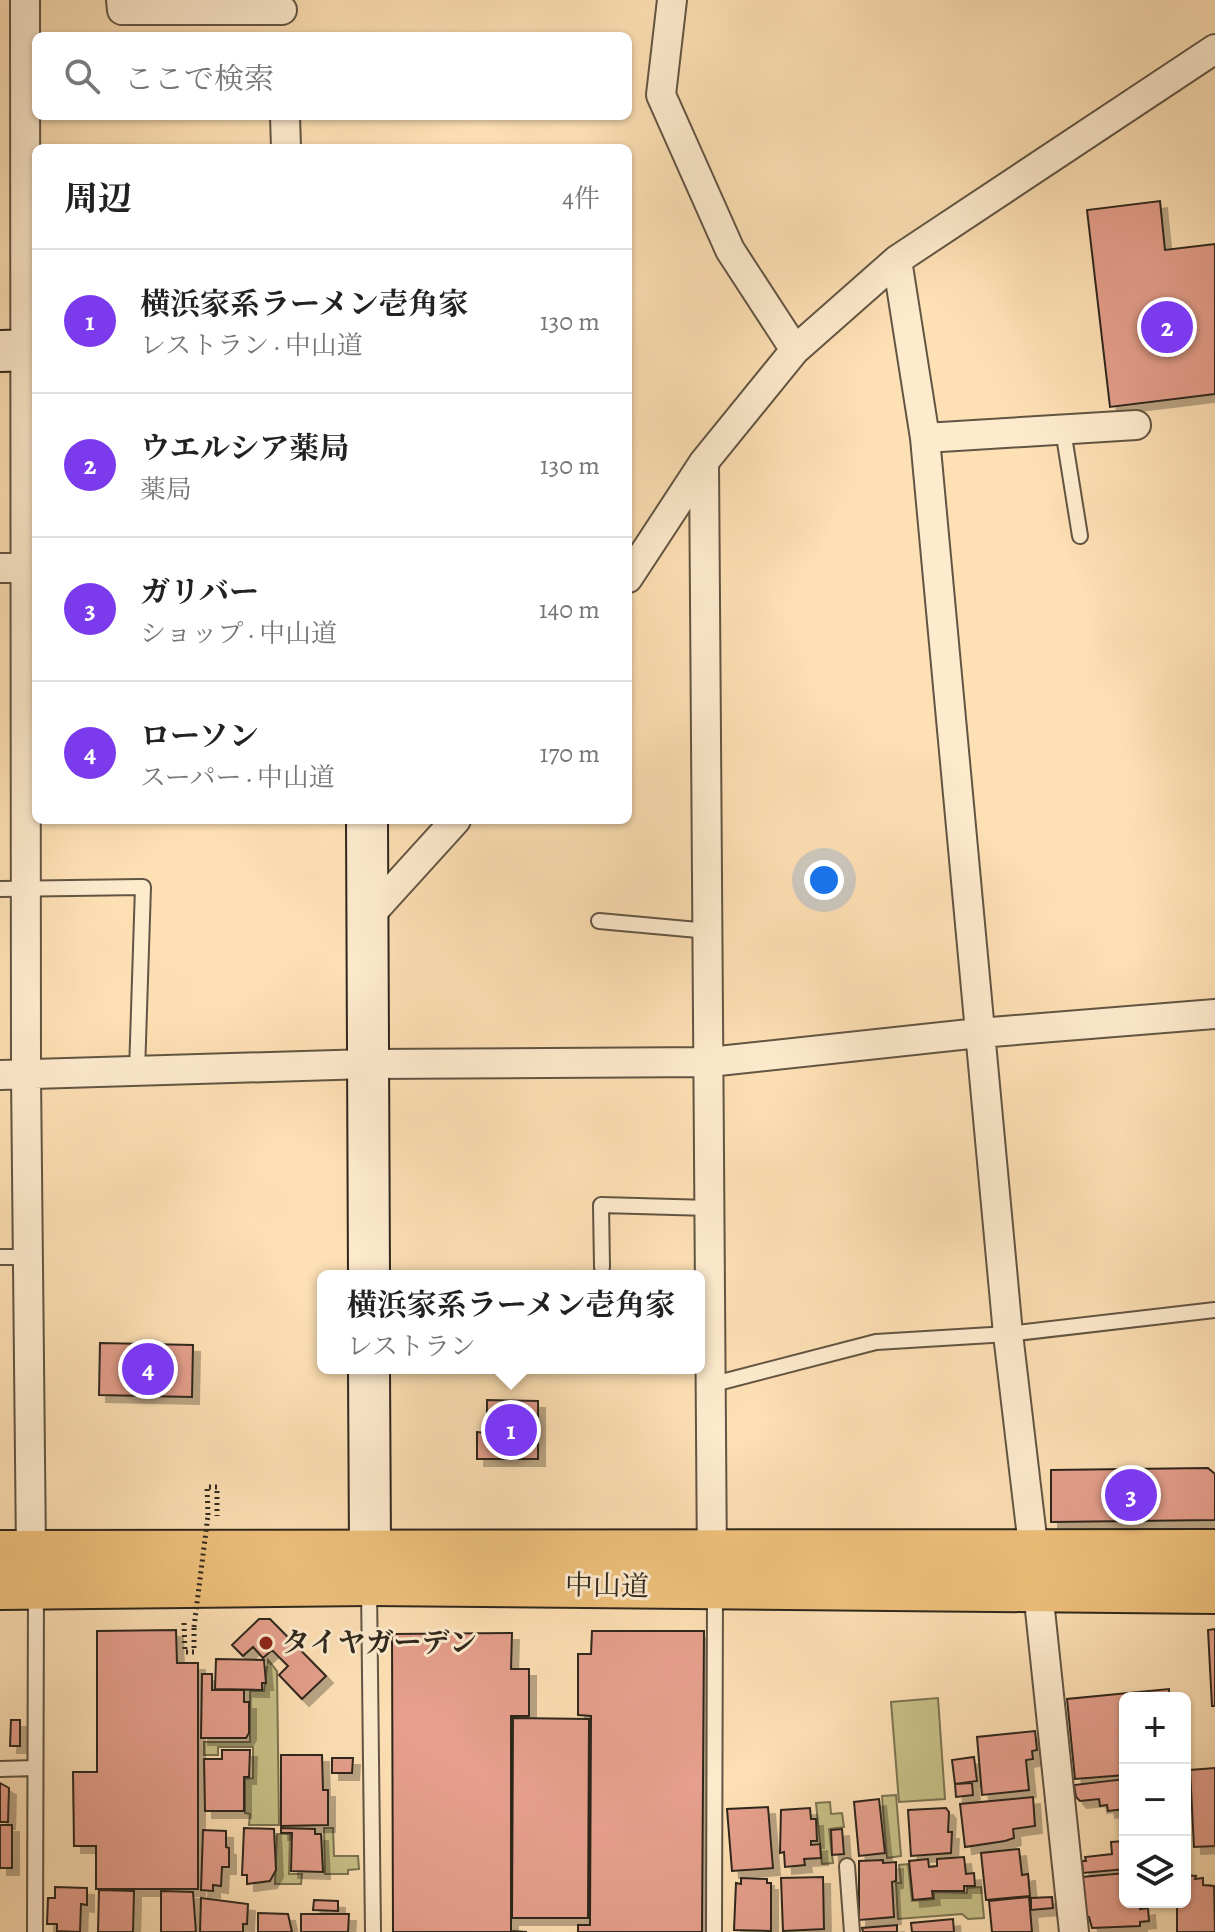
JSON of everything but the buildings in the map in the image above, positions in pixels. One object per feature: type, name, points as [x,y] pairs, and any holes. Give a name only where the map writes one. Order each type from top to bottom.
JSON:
[{"type":"highway","name":"中山道","points":[[1036,1572],[1215,1552]]},
{"type":"highway","name":"中山道","points":[[17,1570],[370,1567],[1036,1572],[1215,1591]]},
{"type":"street","points":[[17,1570],[28,1257],[13,1075],[13,889],[21,568],[21,350],[31,80],[25,0]]},
{"type":"street","points":[[121,0],[122,10],[282,15]]},
{"type":"street","points":[[672,0],[661,95],[730,250],[795,350]]},
{"type":"street","points":[[632,571],[704,462],[795,350],[897,260],[1215,49]]},
{"type":"street","points":[[285,120],[286,144]]},
{"type":"street","points":[[897,260],[925,438],[1008,1334],[1074,1932]]},
{"type":"street","points":[[925,438],[1136,425]]},
{"type":"street","points":[[704,462],[712,1569]]},
{"type":"street","points":[[367,824],[369,1270]]},
{"type":"street","points":[[367,918],[452,824]]},
{"type":"street","points":[[13,1075],[368,1064],[709,1062],[979,1033],[1215,1014]]},
{"type":"street","points":[[369,1374],[370,1567]]},
{"type":"lane","points":[[1063,430],[1080,536]]},
{"type":"lane","points":[[13,889],[143,887],[137,1072]]},
{"type":"lane","points":[[599,921],[709,931]]},
{"type":"lane","points":[[602,1267],[601,1205],[710,1208]]},
{"type":"lane","points":[[0,1257],[28,1257]]},
{"type":"lane","points":[[710,1385],[876,1342],[1008,1334],[1215,1310]]},
{"type":"lane","points":[[370,1567],[373,1932]]},
{"type":"lane","points":[[712,1569],[714,1932]]},
{"type":"lane","points":[[17,1570],[35,1768],[35,1932]]},
{"type":"lane","points":[[0,1769],[35,1768]]},
{"type":"lane","points":[[847,1866],[852,1932]]},
{"type":"path","points":[[184,1614],[185,1652],[194,1652],[194,1627],[208,1515],[207,1487],[217,1487],[217,1527]]},
{"type":"shaded area","points":[[268,1660],[277,1671],[279,1825],[249,1825],[250,1814],[245,1813],[245,1779],[253,1778],[253,1747],[218,1747],[218,1755],[204,1755],[204,1742],[250,1742],[250,1691],[264,1691]]},
{"type":"shaded area","points":[[938,1698],[945,1799],[899,1802],[891,1702]]},
{"type":"shaded area","points":[[896,1795],[901,1856],[887,1858],[882,1796]]},
{"type":"shaded area","points":[[830,1802],[831,1814],[842,1813],[844,1827],[829,1829],[833,1863],[822,1864],[816,1803]]},
{"type":"shaded area","points":[[324,1828],[333,1828],[334,1856],[358,1856],[359,1869],[348,1870],[348,1874],[325,1874]]},
{"type":"shaded area","points":[[277,1834],[290,1834],[289,1874],[302,1874],[301,1884],[275,1884]]},
{"type":"shaded area","points":[[908,1864],[912,1901],[934,1899],[934,1892],[967,1893],[967,1888],[981,1887],[984,1918],[968,1919],[962,1914],[898,1919],[896,1883],[901,1883],[899,1865]]},
{"type":"place","name":"ウエルシア薬局","points":[[1167,327]]},
{"type":"place","name":"ローソン","points":[[148,1369]]},
{"type":"place","name":"横浜家系ラーメン壱角家","points":[[511,1430]]},
{"type":"place","name":"ガリバー","points":[[1131,1495]]},
{"type":"place","name":"タイヤガーデン","points":[[266,1643]]}]
